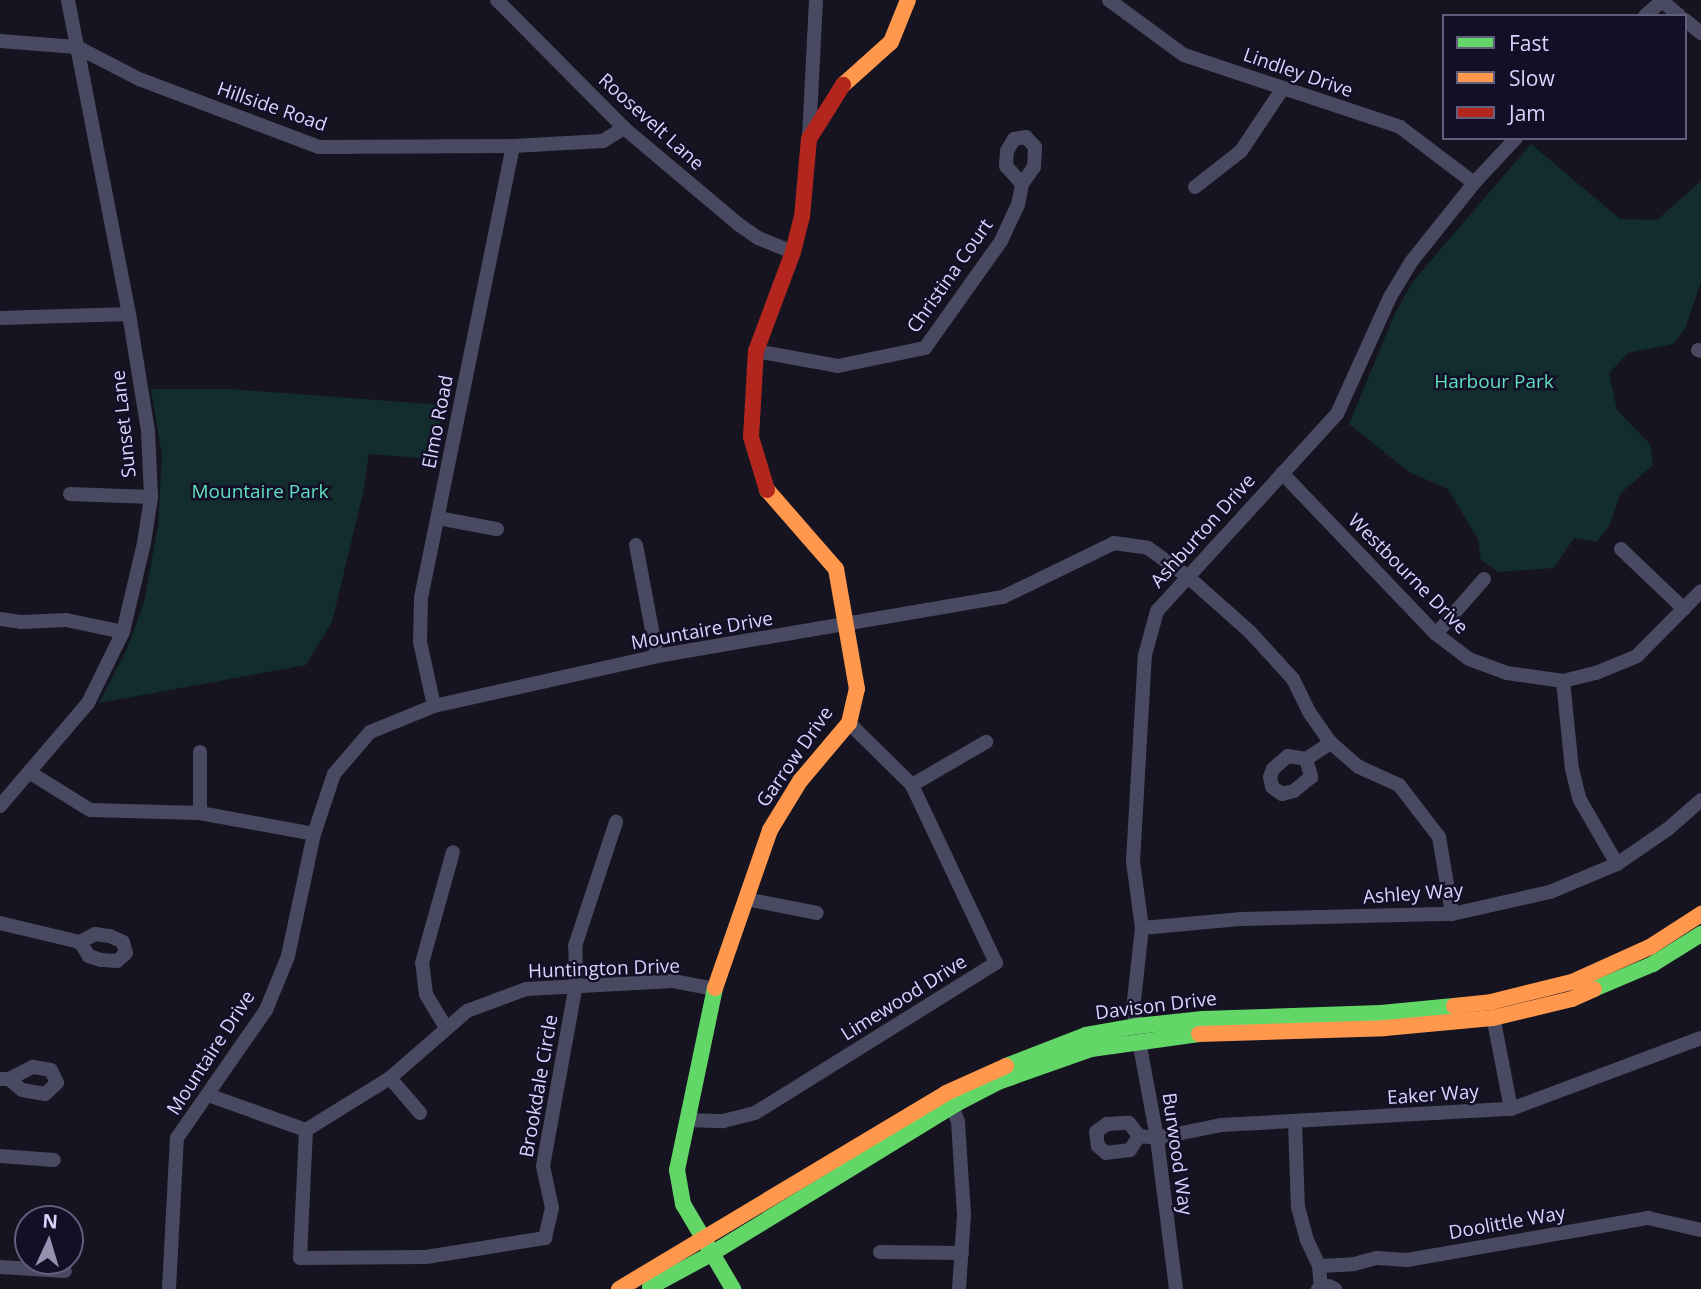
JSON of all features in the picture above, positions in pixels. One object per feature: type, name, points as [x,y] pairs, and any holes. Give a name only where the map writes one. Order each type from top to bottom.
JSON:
[{"type":"main road","name":"Garrow Drive","points":[[733,1289],[683,1204],[677,1170],[687,1120],[715,989],[770,830],[800,780],[849,723],[857,689],[848,625],[836,569],[768,492],[751,437],[756,351],[793,252],[802,217],[809,139],[841,87],[891,42],[908,0]]},
{"type":"main road","name":"Davison Drive","points":[[1492,1010],[1572,982],[1650,947],[1701,914]]},
{"type":"main road","name":"Davison Drive","points":[[646,1289],[706,1247],[950,1099],[1048,1062],[1139,1033],[1194,1034],[1385,1028],[1572,999],[1653,964],[1701,934]]},
{"type":"main road","name":"Davison Drive","points":[[619,1289],[706,1247]]},
{"type":"street","name":"Sunset Lane","points":[[0,806],[88,703],[124,632],[151,498],[148,431],[129,314],[68,0]]},
{"type":"street","name":"Roosevelt Lane","points":[[497,0],[624,128],[738,224],[758,238],[793,252]]},
{"type":"street","points":[[809,139],[816,0]]},
{"type":"street","name":"Lindley Drive","points":[[1109,0],[1184,55],[1400,128],[1475,183]]},
{"type":"street","points":[[1647,14],[1662,0],[1678,14]]},
{"type":"street","points":[[1687,22],[1701,33]]},
{"type":"street","name":"Hillside Road","points":[[0,41],[77,47],[139,79],[319,147],[513,146],[603,141],[624,128]]},
{"type":"street","points":[[1195,187],[1241,151],[1283,88]]},
{"type":"street","name":"Ashburton Drive","points":[[1139,1033],[1133,1009],[1142,928],[1133,861],[1145,654],[1157,611],[1337,414],[1390,297],[1411,262],[1475,183],[1514,140]]},
{"type":"street","name":"Elmo Road","points":[[434,706],[420,642],[421,598],[513,146]]},
{"type":"street","name":"Christina Court","points":[[756,351],[838,366],[925,348],[1001,241],[1018,205],[1022,184]]},
{"type":"street","points":[[0,318],[129,314]]},
{"type":"street","name":"Westbourne Drive","points":[[1282,473],[1436,634],[1469,659],[1507,673],[1563,681],[1596,673],[1637,656],[1701,591]]},
{"type":"street","points":[[70,494],[151,498]]},
{"type":"street","points":[[438,518],[497,529]]},
{"type":"street","name":"Mountaire Drive","points":[[169,1289],[177,1138],[266,1010],[288,956],[314,834],[334,774],[370,732],[434,706],[657,656],[1003,597],[1114,543],[1148,548],[1187,576],[1250,632],[1293,679],[1309,712],[1331,743],[1359,767],[1399,785],[1439,836],[1451,914]]},
{"type":"street","points":[[636,545],[657,656]]},
{"type":"street","points":[[1620,549],[1684,609]]},
{"type":"street","points":[[1436,634],[1484,579]]},
{"type":"street","points":[[0,619],[20,622],[66,620],[124,632]]},
{"type":"street","points":[[1563,681],[1572,769],[1580,800],[1617,864]]},
{"type":"street","name":"Limewood Drive","points":[[687,1120],[723,1121],[755,1113],[996,963],[912,785],[849,723]]},
{"type":"street","points":[[912,785],[986,742]]},
{"type":"street","points":[[1306,759],[1331,743]]},
{"type":"street","points":[[200,752],[200,813]]},
{"type":"street","points":[[29,772],[90,810],[200,813],[314,834]]},
{"type":"street","name":"Ashley Way","points":[[1142,928],[1240,919],[1451,914],[1550,892],[1617,864],[1668,829],[1701,800]]},
{"type":"street","points":[[576,985],[575,946],[616,822]]},
{"type":"street","points":[[445,1026],[426,994],[422,962],[453,852]]},
{"type":"street","points":[[746,899],[817,913]]},
{"type":"street","points":[[0,923],[80,942]]},
{"type":"street","name":"Huntington Drive","points":[[306,1130],[390,1078],[445,1026],[467,1011],[526,989],[673,981],[715,989]]},
{"type":"street","name":"Brookdale Circle","points":[[306,1130],[300,1258],[426,1257],[545,1238],[552,1208],[543,1166],[576,985]]},
{"type":"street","points":[[1492,1010],[1498,1029],[1511,1110]]},
{"type":"street","name":"Burwood Way","points":[[1139,1033],[1157,1138],[1176,1289]]},
{"type":"street","name":"Eaker Way","points":[[1139,1136],[1157,1138],[1221,1125],[1511,1110],[1701,1038]]},
{"type":"street","points":[[390,1078],[420,1112]]},
{"type":"street","points":[[208,1096],[306,1130]]},
{"type":"street","points":[[950,1099],[958,1122],[964,1215],[959,1289]]},
{"type":"street","points":[[1295,1123],[1298,1207],[1324,1288]]},
{"type":"street","points":[[0,1156],[54,1160]]},
{"type":"street","name":"Doolittle Way","points":[[1319,1266],[1354,1264],[1377,1258],[1407,1260],[1648,1218],[1701,1230]]},
{"type":"street","points":[[880,1252],[962,1253]]},
{"type":"green space","name":"Harbour Park","points":[[1531,144],[1620,219],[1657,220],[1701,181],[1701,282],[1685,329],[1673,344],[1628,353],[1609,373],[1617,410],[1650,444],[1653,465],[1621,493],[1609,526],[1597,542],[1574,538],[1554,568],[1498,572],[1481,560],[1478,539],[1448,489],[1409,472],[1349,424],[1395,313],[1414,280]]},
{"type":"green space","name":"Mountaire Park","points":[[151,389],[231,389],[443,405],[433,459],[369,454],[363,493],[332,622],[306,665],[99,703],[126,651],[144,602],[158,526],[162,455]]},
{"type":"traffic: fast","points":[[1594,989],[1653,964],[1701,934]]},
{"type":"traffic: fast","points":[[715,988],[677,1170],[683,1204],[733,1289]]},
{"type":"traffic: fast","points":[[1006,1066],[1086,1035],[1137,1026],[1203,1019],[1381,1013],[1454,1006]]},
{"type":"traffic: fast","points":[[650,1287],[711,1254],[954,1105],[998,1082],[1091,1049],[1199,1034]]},
{"type":"traffic: slow","points":[[843,85],[891,42],[908,0]]},
{"type":"traffic: slow","points":[[715,988],[770,830],[800,781],[849,723],[857,689],[836,569],[767,490]]},
{"type":"traffic: slow","points":[[1454,1006],[1491,1002],[1572,982],[1650,947],[1701,914]]},
{"type":"traffic: slow","points":[[1199,1034],[1385,1028],[1493,1018],[1572,999],[1594,989]]},
{"type":"traffic: slow","points":[[619,1289],[946,1093],[1006,1066]]},
{"type":"traffic: jam","points":[[767,490],[751,437],[756,351],[793,252],[802,217],[809,139],[843,85]]}]
